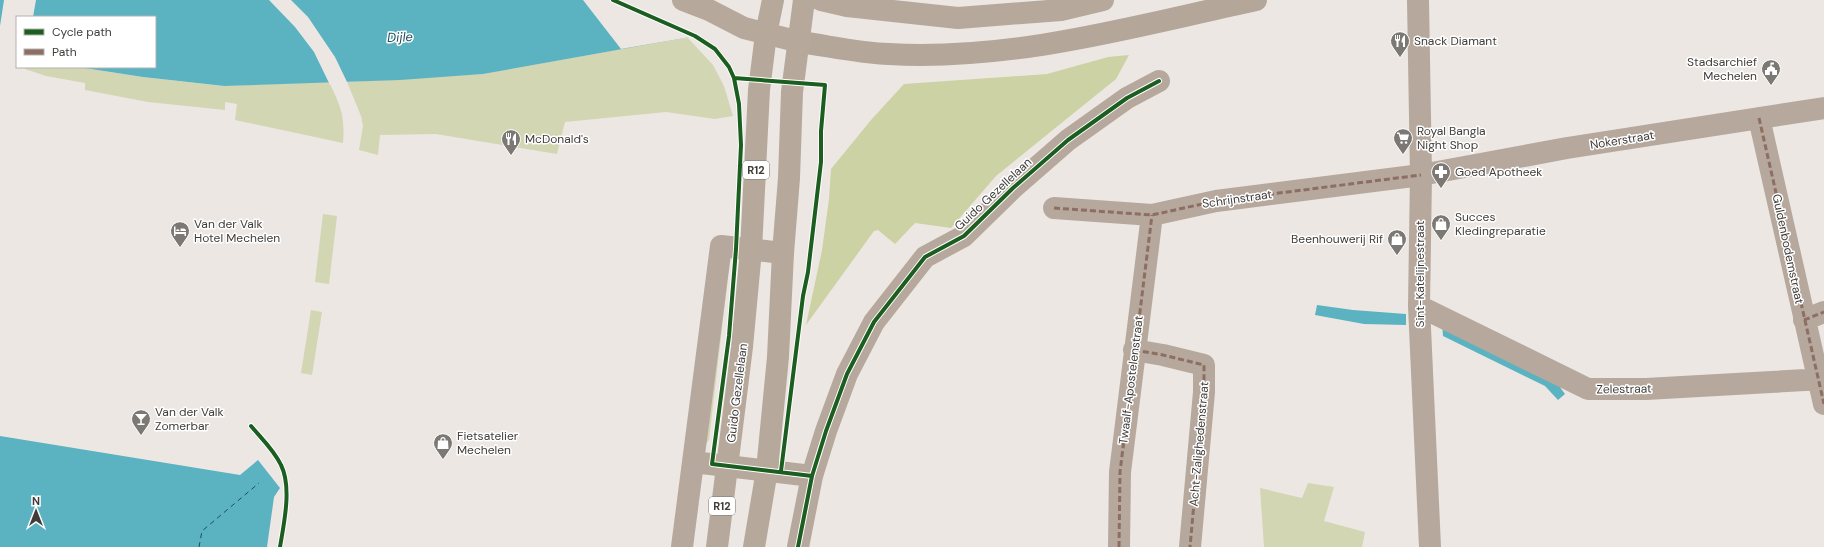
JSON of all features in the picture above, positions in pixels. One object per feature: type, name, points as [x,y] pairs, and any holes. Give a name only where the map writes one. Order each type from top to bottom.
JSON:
[{"type":"main road","points":[[683,0],[709,10],[744,28],[768,29],[800,42],[889,54],[962,54],[1013,50],[1102,33],[1256,0]]},
{"type":"main road","name":"Guido Gezellelaan","points":[[717,547],[709,464],[742,347],[751,250],[759,90],[773,0]]},
{"type":"main road","points":[[821,0],[859,7],[958,18],[1061,10],[1103,0]]},
{"type":"main road","points":[[754,547],[767,470],[778,357],[783,253],[789,178],[792,92],[800,42],[803,9]]},
{"type":"street","name":"Sint-Katelijnestraat","points":[[1418,0],[1421,175],[1419,306],[1430,547]]},
{"type":"street","name":"Guido Gezellelaan","points":[[798,547],[812,476],[847,374],[870,329],[925,256],[964,236],[1013,188],[1068,140],[1128,98],[1159,81]]},
{"type":"street","name":"Nokerstraat","points":[[1421,175],[1567,148],[1824,108]]},
{"type":"street","name":"Guldenbodemstraat","points":[[1759,118],[1804,320],[1822,379],[1824,404]]},
{"type":"street","name":"Schrijnstraat","points":[[1054,208],[1152,214],[1216,201],[1421,175]]},
{"type":"street","name":"Twaalf-Apostelenstraat","points":[[1120,547],[1120,472],[1152,214]]},
{"type":"street","name":"Guido Gezellelaan","points":[[682,547],[709,464],[721,246],[751,250]]},
{"type":"street","points":[[751,250],[783,253]]},
{"type":"street","name":"Zelestraat","points":[[1419,306],[1588,389],[1661,388],[1822,379]]},
{"type":"street","points":[[1804,320],[1824,312]]},
{"type":"street","name":"Acht-Zalighedenstraat","points":[[1134,350],[1204,365],[1204,392],[1190,547]]},
{"type":"street","points":[[709,464],[812,476]]},
{"type":"green space","points":[[687,37],[713,65],[724,86],[733,116],[715,119],[666,112],[565,122],[557,154],[436,134],[380,135],[378,155],[359,150],[363,126],[361,116],[347,82],[483,74]]},
{"type":"green space","points":[[1129,55],[1116,79],[996,176],[951,228],[915,223],[895,244],[878,230],[874,231],[806,325],[822,250],[829,199],[831,169],[871,120],[904,84],[1047,74],[1108,57]]},
{"type":"green space","points":[[84,68],[143,77],[222,86],[329,82],[337,98],[343,118],[343,143],[235,120],[237,104],[225,102],[225,110],[148,102],[85,90],[85,83],[46,76],[25,69]]},
{"type":"green space","points":[[323,214],[337,216],[329,284],[315,282]]},
{"type":"green space","points":[[728,277],[709,440],[704,446]]},
{"type":"green space","points":[[311,310],[322,312],[312,375],[301,373]]},
{"type":"green space","points":[[1308,483],[1334,487],[1324,521],[1365,532],[1362,547],[1264,547],[1260,488],[1302,498]]},
{"type":"water","name":"Dijle","points":[[0,0],[851,0],[695,36],[483,74],[400,80],[224,86],[143,77],[84,68],[156,68],[156,16],[16,16],[16,19],[0,53]]},
{"type":"water","points":[[1317,305],[1353,310],[1406,314],[1406,325],[1364,324],[1315,315]]},
{"type":"water","points":[[1442,322],[1554,379],[1565,394],[1558,400],[1545,386],[1443,336]]},
{"type":"water","points":[[0,436],[240,475],[258,460],[280,488],[274,497],[267,547],[0,547]]},
{"type":"pier","points":[[4,0],[36,0],[33,16],[16,16],[16,59],[0,55],[0,26]]},
{"type":"pier","points":[[269,0],[291,0],[308,17],[335,57],[348,84],[330,85],[314,52],[295,27]]},
{"type":"pier","points":[[583,0],[853,0],[851,2],[731,30],[621,49]]},
{"type":"ferry route","points":[[199,547],[202,531],[259,483]]},
{"type":"marked path","points":[[1759,118],[1824,404]]},
{"type":"marked path","points":[[1054,208],[1152,215],[1216,201],[1421,175]]},
{"type":"marked path","points":[[1119,547],[1120,472],[1152,215]]},
{"type":"marked path","points":[[1804,320],[1824,312]]},
{"type":"marked path","points":[[1134,350],[1204,365],[1204,392],[1190,547]]},
{"type":"cycle path","points":[[613,0],[695,36],[715,49],[729,67],[734,78],[739,104],[741,145],[736,249],[729,336],[712,464],[812,476]]},
{"type":"cycle path","points":[[734,78],[825,85],[821,131],[821,162],[808,272],[803,296],[781,471]]},
{"type":"cycle path","points":[[798,547],[812,476],[826,431],[847,374],[874,322],[925,257],[964,236],[1013,188],[1068,140],[1127,98],[1159,81]]},
{"type":"cycle path","points":[[251,426],[275,454],[284,474],[287,494],[280,547]]},
{"type":"place","name":"Snack Diamant","points":[[1400,58]]},
{"type":"place","name":"Stadsarchief Mechelen","points":[[1771,86]]},
{"type":"place","name":"Royal Bangla Night Shop","points":[[1403,155]]},
{"type":"place","name":"McDonald's","points":[[511,156]]},
{"type":"place","name":"Goed Apotheek","points":[[1441,189]]},
{"type":"place","name":"Succes Kledingreparatie","points":[[1441,241]]},
{"type":"place","name":"Van der Valk Hotel Mechelen","points":[[180,248]]},
{"type":"place","name":"Beenhouwerij Rif","points":[[1397,256]]},
{"type":"place","name":"Van der Valk Zomerbar","points":[[141,436]]},
{"type":"place","name":"Fietsatelier Mechelen","points":[[443,460]]}]
